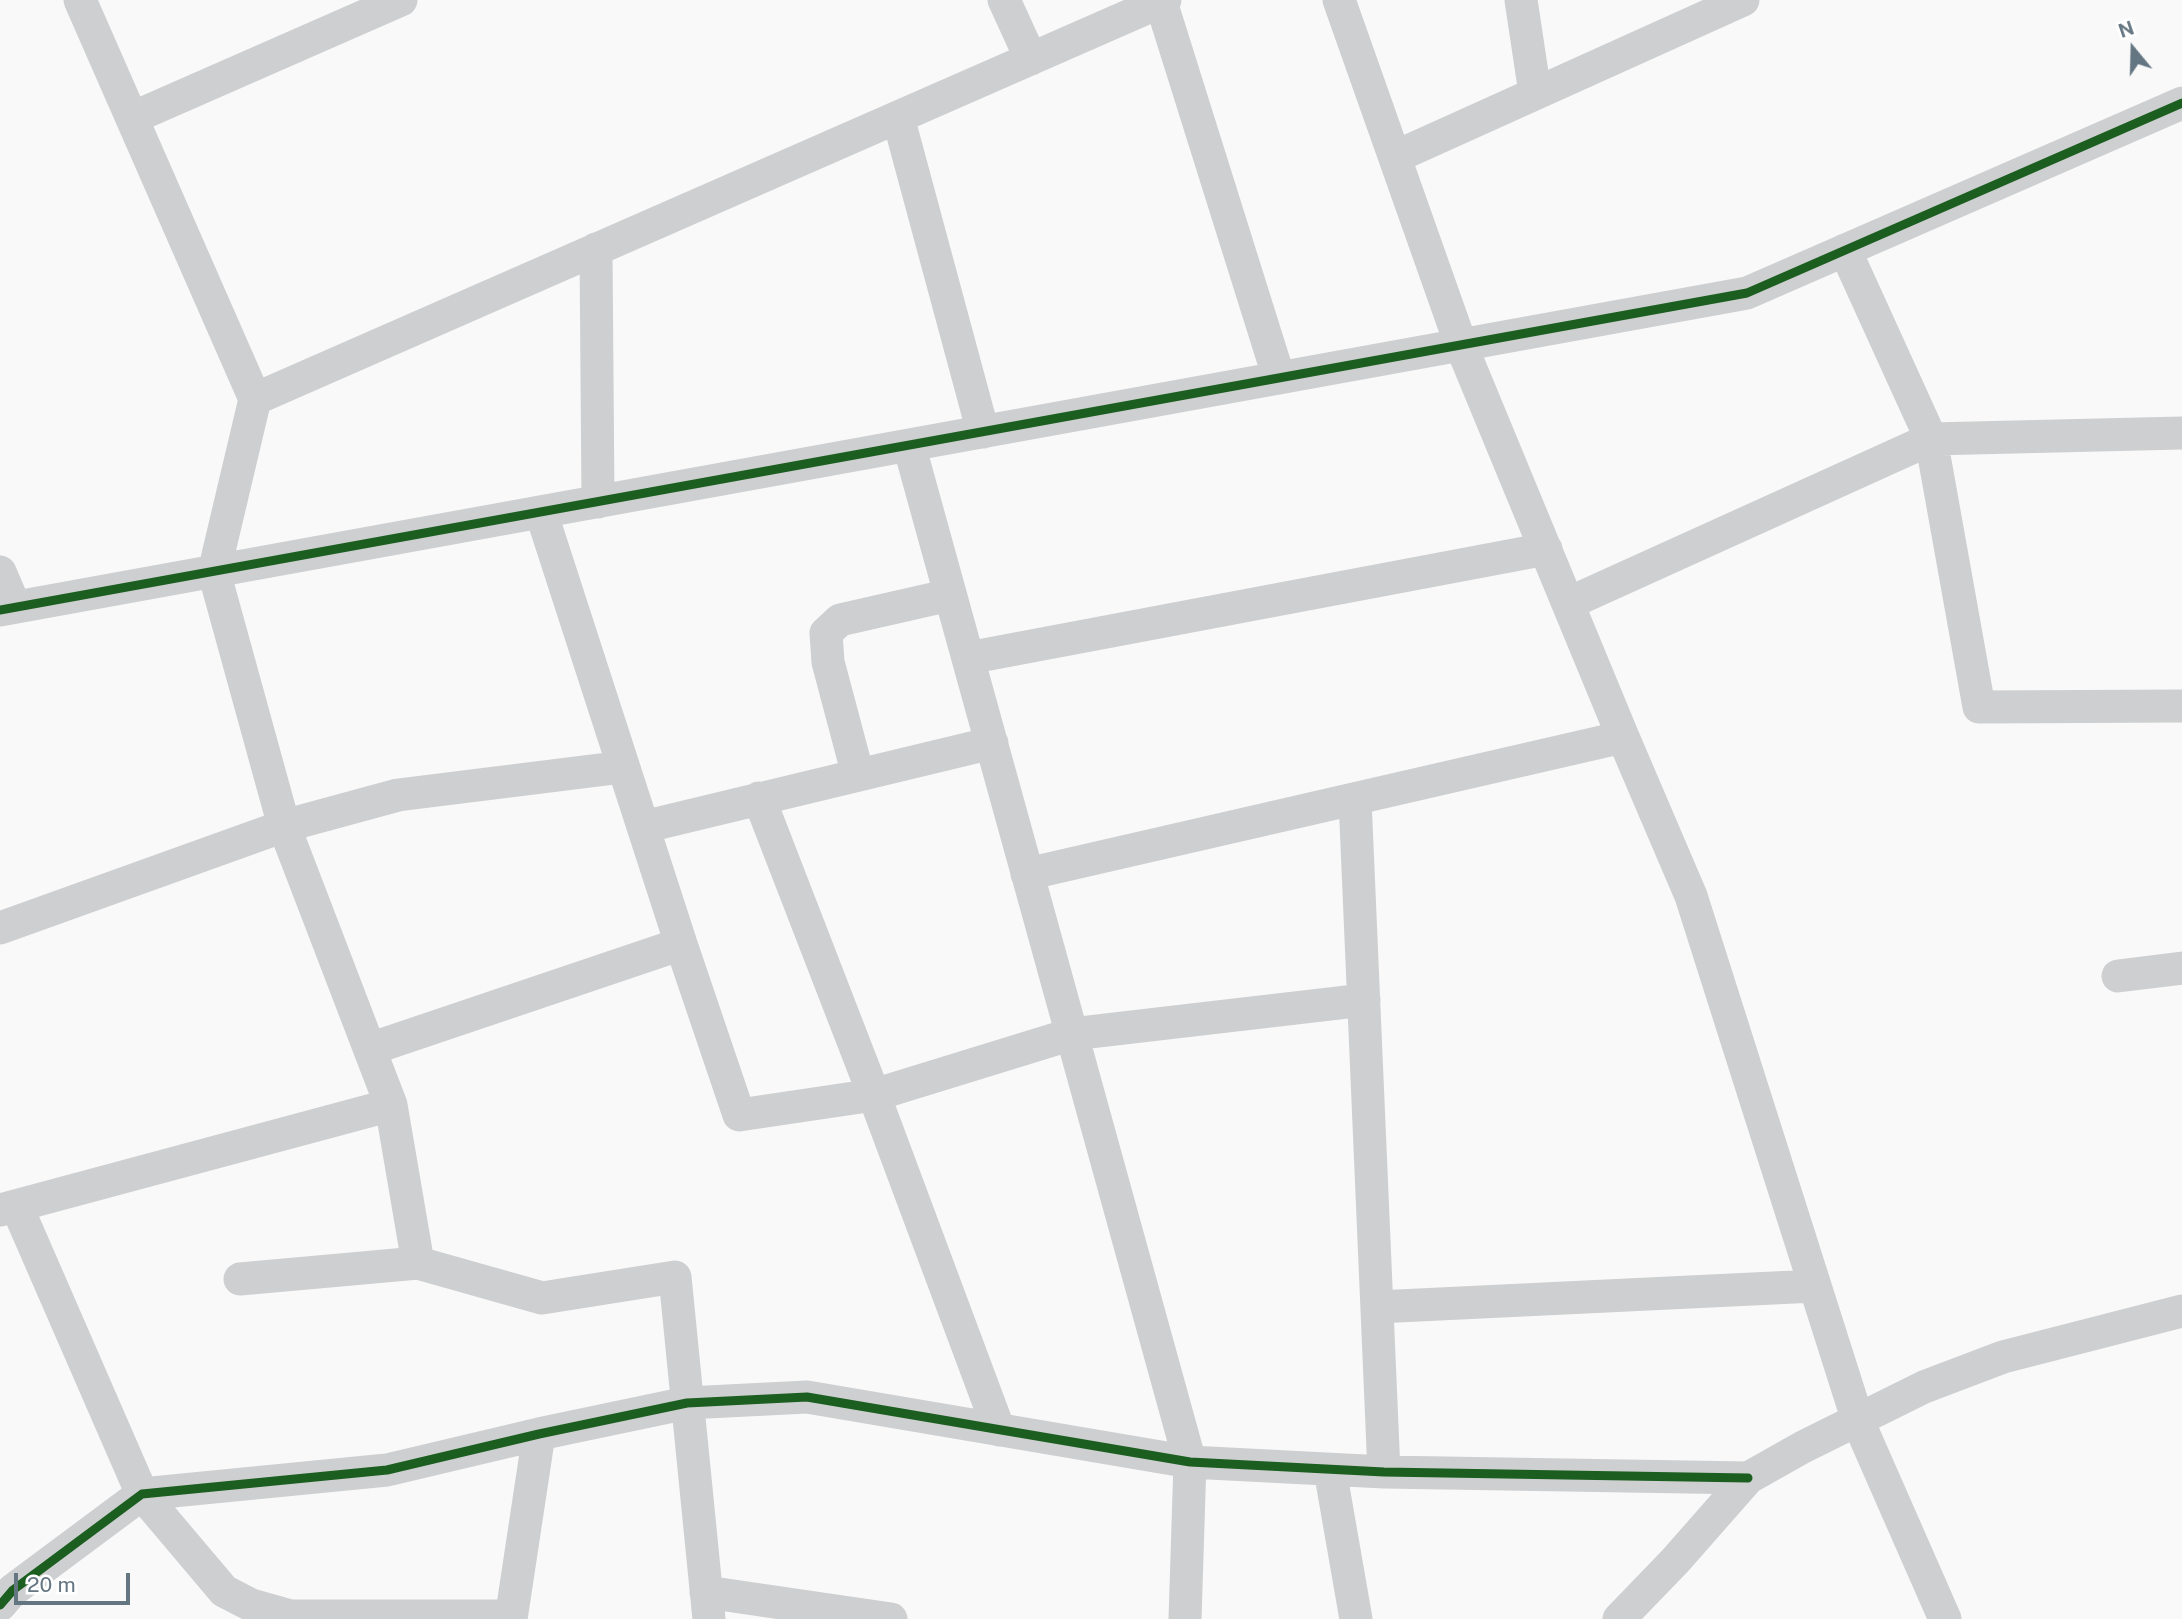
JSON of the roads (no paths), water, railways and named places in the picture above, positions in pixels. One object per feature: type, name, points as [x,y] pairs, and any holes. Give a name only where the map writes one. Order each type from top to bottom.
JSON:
[{"type":"street","points":[[80,0],[255,399],[214,572],[284,825],[390,1105],[418,1263]]},
{"type":"street","points":[[132,118],[401,0]]},
{"type":"street","points":[[1004,0],[1031,59]]},
{"type":"street","points":[[1339,0],[1461,345],[1691,896],[1858,1421],[1945,1619]]},
{"type":"street","points":[[1521,0],[1535,93]]},
{"type":"street","points":[[1395,157],[1743,0]]},
{"type":"street","points":[[255,399],[1163,1],[1279,378]]},
{"type":"street","points":[[0,572],[8,609],[1746,293],[2182,103]]},
{"type":"street","points":[[898,117],[983,432]]},
{"type":"street","points":[[596,249],[598,502]]},
{"type":"street","points":[[1845,250],[1931,439],[1979,707],[2182,706]]},
{"type":"street","points":[[1569,603],[1931,439],[2182,433]]},
{"type":"street","points":[[909,445],[1190,1462],[1185,1619]]},
{"type":"street","points":[[541,512],[739,1115],[874,1095],[1072,1034],[1364,1000]]},
{"type":"street","points":[[968,658],[1546,549]]},
{"type":"street","points":[[858,775],[828,662],[826,633],[840,620],[950,595]]},
{"type":"street","points":[[1027,874],[1623,737]]},
{"type":"street","points":[[643,827],[992,743]]},
{"type":"street","points":[[0,928],[284,825],[398,795],[623,767]]},
{"type":"street","points":[[759,799],[874,1095],[999,1430]]},
{"type":"street","points":[[1355,799],[1384,1472]]},
{"type":"street","points":[[370,1049],[681,944]]},
{"type":"street","points":[[2118,976],[2182,968]]},
{"type":"street","points":[[390,1105],[9,1209],[142,1494],[224,1591],[251,1605],[289,1616],[511,1618],[539,1434]]},
{"type":"street","points":[[240,1279],[418,1263],[542,1298],[675,1277],[708,1606],[891,1619]]},
{"type":"street","points":[[1377,1307],[1815,1286]]},
{"type":"street","points":[[1619,1619],[1675,1562],[1748,1478],[1803,1447],[1924,1387],[2003,1357],[2182,1311]]},
{"type":"street","points":[[0,1605],[13,1590],[142,1494],[387,1470],[687,1403],[807,1397],[1190,1462],[1384,1472],[1748,1478]]},
{"type":"street","points":[[1330,1469],[1356,1619]]}]
